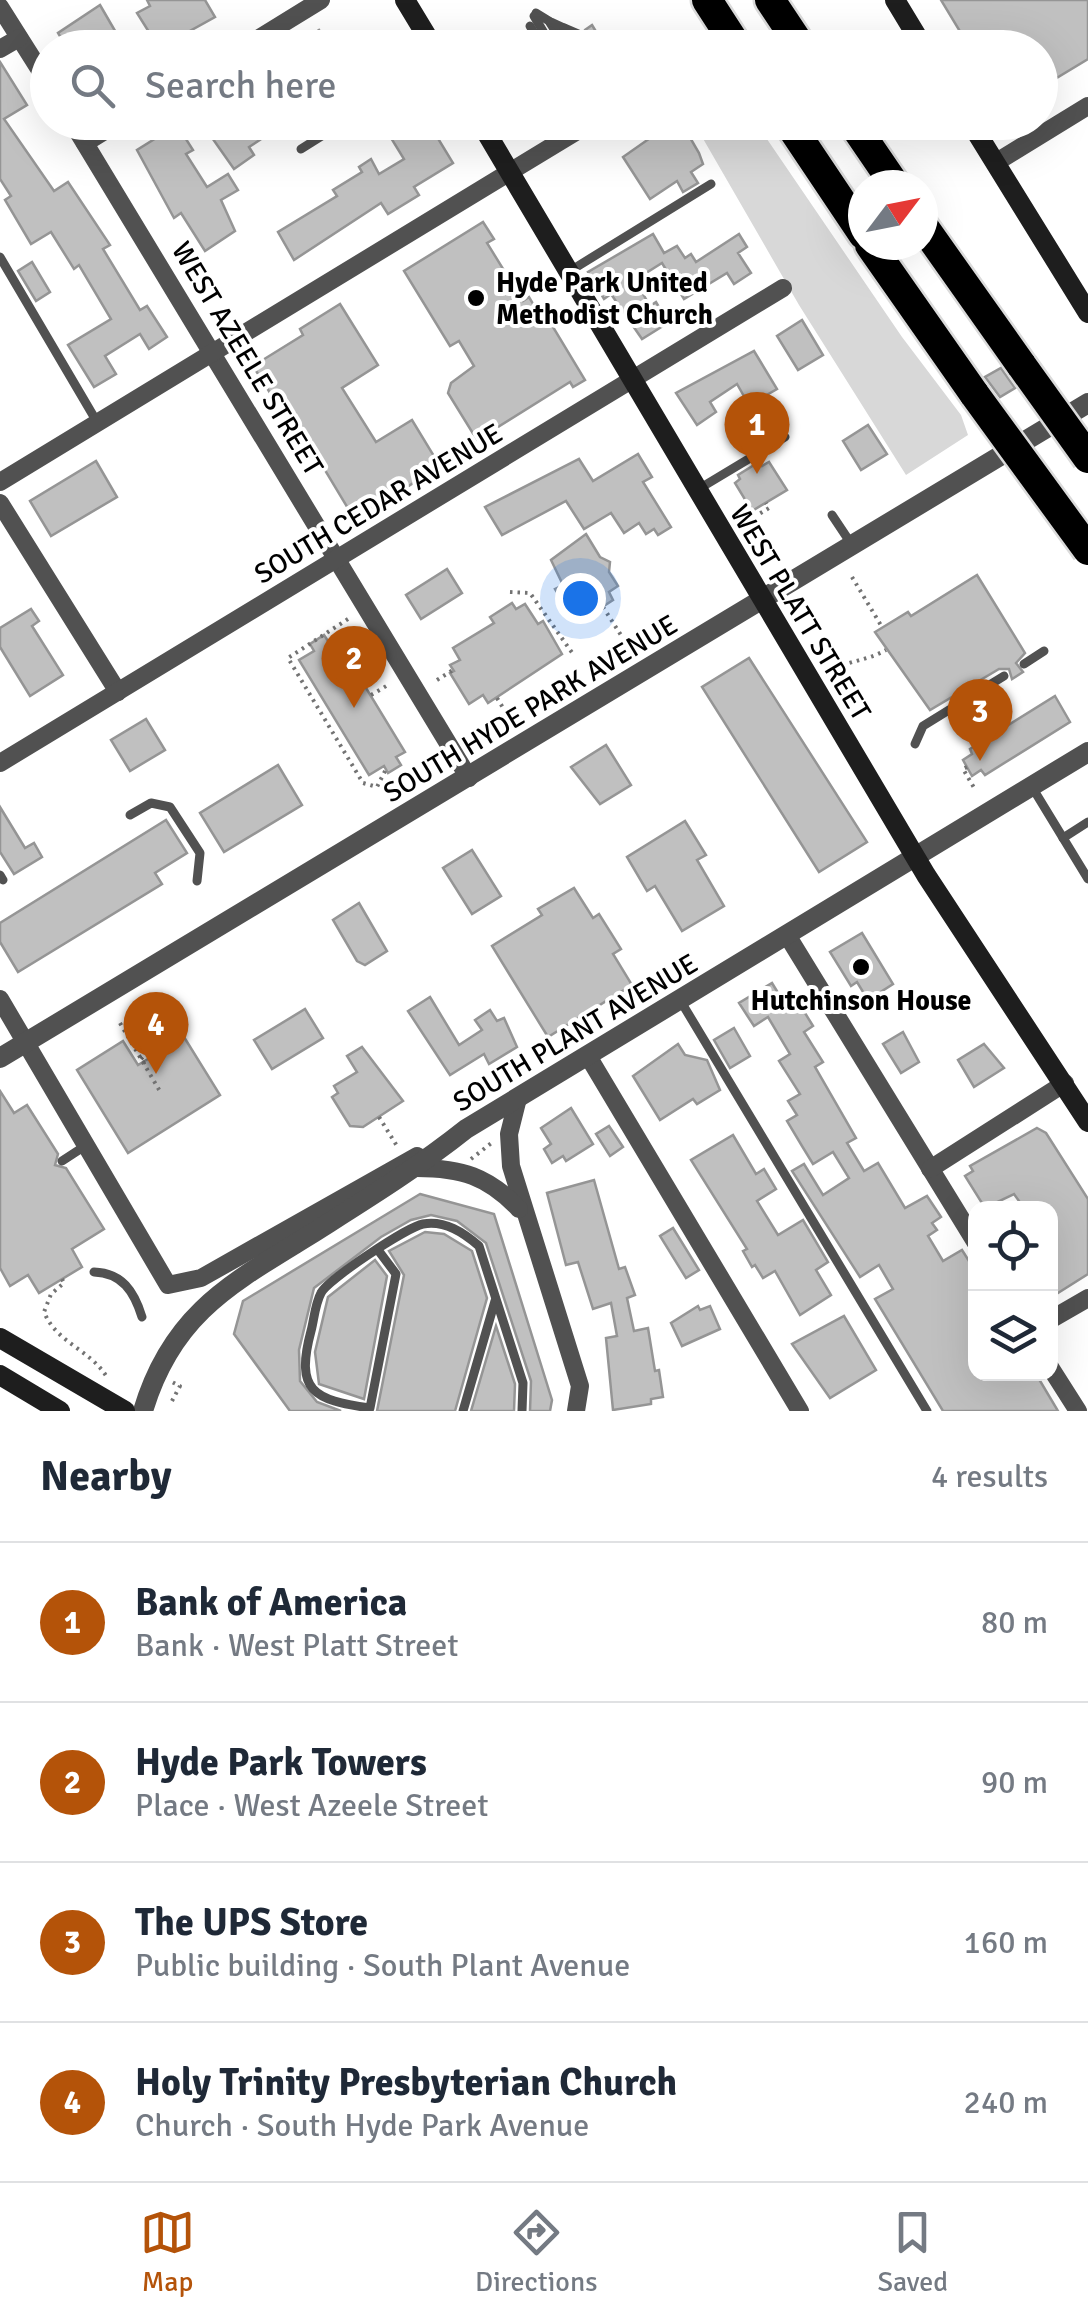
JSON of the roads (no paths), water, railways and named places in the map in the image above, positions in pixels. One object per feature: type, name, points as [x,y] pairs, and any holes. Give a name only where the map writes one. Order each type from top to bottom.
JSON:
[{"type":"highway","points":[[707,0],[726,30]]},
{"type":"highway","points":[[770,0],[790,30]]},
{"type":"highway","points":[[800,140],[848,212]]},
{"type":"highway","points":[[864,140],[884,170]]},
{"type":"highway","points":[[938,247],[1088,458]]},
{"type":"highway","points":[[880,260],[1088,550]]},
{"type":"main road","points":[[405,0],[423,30]]},
{"type":"main road","points":[[896,0],[914,30]]},
{"type":"main road","name":"WEST PLATT STREET","points":[[491,140],[636,379],[696,490],[915,856],[1088,1122]]},
{"type":"main road","points":[[981,140],[1088,312]]},
{"type":"main road","points":[[0,1338],[125,1411]]},
{"type":"main road","points":[[0,1375],[60,1411]]},
{"type":"street","points":[[272,30],[321,0]]},
{"type":"street","points":[[0,7],[30,55]]},
{"type":"street","points":[[0,49],[19,38]]},
{"type":"street","points":[[1058,124],[1088,106]]},
{"type":"street","name":"WEST AZEELE STREET","points":[[84,140],[469,778]]},
{"type":"street","points":[[86,143],[91,140]]},
{"type":"street","points":[[0,482],[563,140]]},
{"type":"street","points":[[995,163],[1033,140]]},
{"type":"street","name":"SOUTH CEDAR AVENUE","points":[[2,758],[118,692],[783,288]]},
{"type":"street","name":"SOUTH HYDE PARK AVENUE","points":[[0,1058],[1088,403]]},
{"type":"street","points":[[0,504],[118,692]]},
{"type":"street","name":"SOUTH PLANT AVENUE","points":[[143,1411],[160,1365],[198,1312],[243,1275],[417,1168],[466,1130],[1088,752]]},
{"type":"street","points":[[787,935],[968,1231]]},
{"type":"street","points":[[0,999],[131,1218],[146,1253],[168,1284],[190,1282],[466,1130]]},
{"type":"street","points":[[588,1056],[806,1411]]},
{"type":"street","points":[[930,1169],[1064,1083]]},
{"type":"street","points":[[518,1098],[508,1139],[522,1213],[580,1386],[576,1411]]},
{"type":"street","points":[[417,1168],[465,1170],[486,1180],[522,1213]]},
{"type":"street","points":[[1058,1315],[1088,1298]]},
{"type":"street","points":[[1058,1379],[1078,1411]]},
{"type":"lane","points":[[533,18],[564,30]]},
{"type":"lane","points":[[533,18],[550,30]]},
{"type":"lane","points":[[533,18],[537,30]]},
{"type":"lane","points":[[549,21],[557,30]]},
{"type":"lane","points":[[301,149],[315,140]]},
{"type":"lane","points":[[570,272],[712,184]]},
{"type":"lane","points":[[0,257],[97,422]]},
{"type":"lane","points":[[696,490],[784,436]]},
{"type":"lane","points":[[832,514],[852,545]]},
{"type":"lane","points":[[1024,664],[1044,651]]},
{"type":"lane","points":[[915,744],[923,726],[1004,676]]},
{"type":"lane","points":[[1031,786],[1088,879]]},
{"type":"lane","points":[[130,815],[150,803],[170,807],[200,853],[197,881]]},
{"type":"lane","points":[[1063,838],[1088,822]]},
{"type":"lane","points":[[680,1000],[927,1411]]},
{"type":"lane","points":[[62,1161],[87,1145]]},
{"type":"lane","points":[[378,1250],[396,1274],[370,1408],[332,1403],[308,1387],[302,1367],[322,1290],[378,1250],[424,1224],[461,1230],[479,1246],[523,1383],[522,1411]]},
{"type":"lane","points":[[94,1272],[110,1272],[125,1282],[142,1317]]},
{"type":"lane","points":[[463,1411],[496,1299]]},
{"type":"place","name":"Hyde Park United Methodist Church","points":[[476,298]]},
{"type":"place","name":"Bank of America","points":[[757,474]]},
{"type":"place","name":"Hyde Park Towers","points":[[354,708]]},
{"type":"place","name":"The UPS Store","points":[[980,761]]},
{"type":"place","name":"Hutchinson House","points":[[861,967]]},
{"type":"place","name":"Holy Trinity Presbyterian Church","points":[[156,1074]]}]
